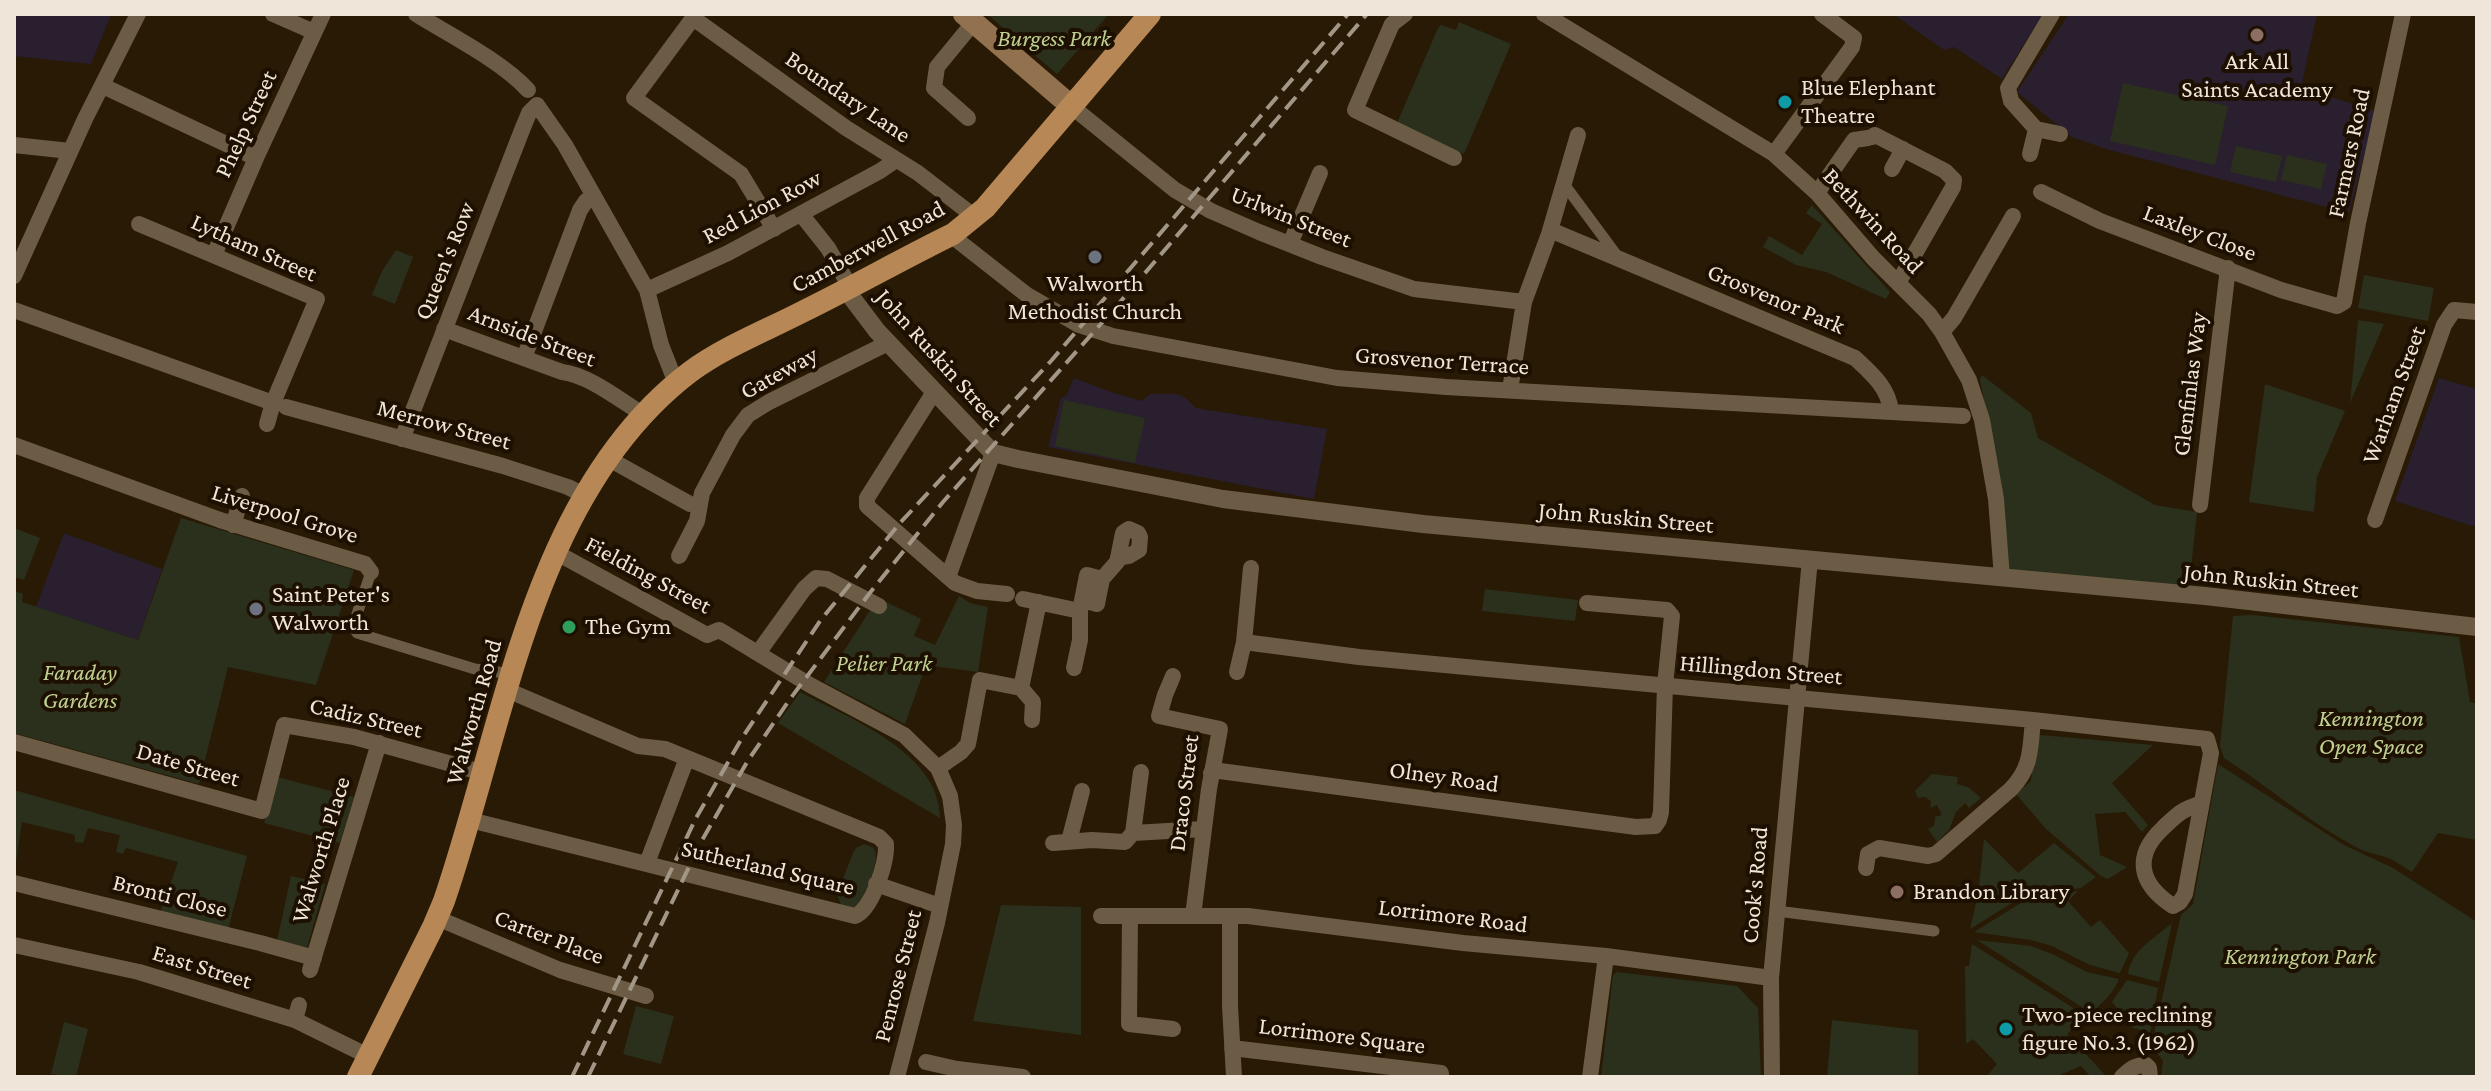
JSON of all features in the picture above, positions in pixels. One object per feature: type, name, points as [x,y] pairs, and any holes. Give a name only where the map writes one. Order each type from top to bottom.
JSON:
[{"type":"main road","name":"Camberwell Road","points":[[676,383],[713,357],[953,234],[975,217],[1150,14]]},
{"type":"main road","points":[[969,18],[1071,106]]},
{"type":"main road","name":"Walworth Road","points":[[358,1077],[437,918],[470,820],[510,682],[555,552],[608,460],[644,415],[676,383]]},
{"type":"street","points":[[14,276],[70,151],[138,14]]},
{"type":"street","points":[[273,14],[314,32]]},
{"type":"street","name":"Phelp Street","points":[[214,255],[323,14]]},
{"type":"street","points":[[416,14],[509,73],[528,90]]},
{"type":"street","points":[[1405,14],[1392,24],[1355,110],[1454,158]]},
{"type":"street","name":"Bethwin Road","points":[[1544,14],[1774,154],[1817,193],[1942,332],[1969,380],[1982,420],[1996,499],[2002,578]]},
{"type":"street","points":[[1774,154],[1852,47],[1854,38],[1822,14]]},
{"type":"street","points":[[2052,14],[2008,88],[2011,101],[2036,129],[2060,134]]},
{"type":"street","name":"Farmers Road","points":[[2344,302],[2403,14]]},
{"type":"street","points":[[689,17],[634,98],[741,174],[774,229]]},
{"type":"street","name":"Boundary Lane","points":[[689,17],[846,128],[918,173],[975,217]]},
{"type":"street","points":[[968,118],[934,88],[937,67],[969,18]]},
{"type":"street","points":[[103,86],[256,158]]},
{"type":"street","name":"Queen's Row","points":[[402,439],[522,130],[529,113],[537,105],[565,145],[594,196]]},
{"type":"street","name":"Urlwin Street","points":[[1071,106],[1193,202],[1290,244],[1414,289],[1524,302]]},
{"type":"street","points":[[2030,154],[2036,129]]},
{"type":"street","points":[[1510,390],[1524,302],[1549,234],[1578,135]]},
{"type":"street","points":[[1817,193],[1854,140],[1875,135],[1945,171],[1954,180],[1898,283]]},
{"type":"street","points":[[14,145],[70,151]]},
{"type":"street","points":[[1892,169],[1903,149]]},
{"type":"street","name":"Red Lion Row","points":[[647,290],[774,229],[887,168],[896,160]]},
{"type":"street","points":[[1290,244],[1320,173]]},
{"type":"street","points":[[1564,184],[1618,257]]},
{"type":"street","name":"Laxley Close","points":[[2041,192],[2100,221],[2281,290],[2337,306],[2344,302]]},
{"type":"street","points":[[524,358],[580,210],[594,196],[647,290],[661,345],[676,383]]},
{"type":"street","points":[[801,214],[828,248],[848,289]]},
{"type":"street","points":[[1942,332],[1954,318],[2013,216]]},
{"type":"street","name":"Lytham Street","points":[[139,224],[317,299],[280,405],[267,424]]},
{"type":"street","name":"Grosvenor Park","points":[[1549,234],[1555,232],[1618,257],[1855,358],[1884,386],[1891,411]]},
{"type":"street","name":"Grosvenor Terrace","points":[[953,234],[1027,295],[1079,325],[1113,336],[1337,378],[1963,416]]},
{"type":"street","name":"Glenfinlas Way","points":[[2200,505],[2228,268]]},
{"type":"street","name":"John Ruskin Street","points":[[848,289],[888,343],[993,453],[1223,499],[1423,524],[2205,596],[2477,627]]},
{"type":"street","name":"Merrow Street","points":[[14,310],[280,405],[503,466],[586,496]]},
{"type":"street","name":"Warham Street","points":[[2375,520],[2444,325],[2454,310],[2477,312]]},
{"type":"street","name":"Arnside Street","points":[[444,329],[582,378],[644,415]]},
{"type":"street","name":"Gateway","points":[[679,556],[697,521],[702,493],[733,435],[748,415],[888,343]]},
{"type":"street","points":[[934,392],[867,501],[872,512],[965,588],[1081,605]]},
{"type":"street","name":"Liverpool Grove","points":[[14,445],[233,525],[365,564],[371,572],[353,626],[357,633],[510,682]]},
{"type":"street","points":[[948,577],[993,453]]},
{"type":"street","points":[[608,460],[690,504]]},
{"type":"street","points":[[233,525],[242,496]]},
{"type":"street","name":"Fielding Street","points":[[555,552],[707,635],[719,630],[810,685],[895,729],[924,753],[938,768],[950,796],[953,844],[945,887]]},
{"type":"street","points":[[1074,668],[1087,575],[1102,579],[1118,558]]},
{"type":"street","name":"Cook's Road","points":[[1772,1077],[1771,978],[1810,559]]},
{"type":"street","points":[[1237,672],[1244,642],[1251,568]]},
{"type":"street","points":[[758,653],[804,589],[816,578],[827,579],[879,606]]},
{"type":"street","points":[[1021,688],[1023,598]]},
{"type":"street","points":[[1587,603],[1667,610],[1672,616],[1665,685]]},
{"type":"street","name":"Hillingdon Street","points":[[1244,642],[1359,657],[2207,739],[2211,753],[2185,894],[2173,906],[2144,877],[2145,850],[2150,840],[2182,810],[2200,804]]},
{"type":"street","name":"Draco Street","points":[[1173,676],[1159,716],[1220,729],[1211,773],[1193,916]]},
{"type":"street","points":[[938,768],[968,744],[980,680],[1021,688],[1033,702],[1032,720]]},
{"type":"street","name":"Sutherland Square","points":[[510,682],[643,748],[662,748],[687,758],[879,837],[884,840],[886,848],[866,910],[859,916],[851,916],[647,863],[687,758]]},
{"type":"street","name":"Olney Road","points":[[1211,773],[1220,771],[1636,827],[1655,826],[1661,812],[1665,685]]},
{"type":"street","points":[[1866,868],[1868,854],[1879,848],[1928,856],[1936,854],[2011,789],[2029,763],[2033,720]]},
{"type":"street","name":"Cadiz Street","points":[[284,725],[379,743],[484,773]]},
{"type":"street","name":"Date Street","points":[[14,742],[262,811],[284,725]]},
{"type":"street","name":"Walworth Place","points":[[312,964],[379,743]]},
{"type":"street","points":[[1082,791],[1061,842],[1125,842],[1133,833],[1141,772]]},
{"type":"street","points":[[470,820],[647,863]]},
{"type":"street","points":[[1133,833],[1203,829]]},
{"type":"street","name":"Bronti Close","points":[[14,883],[260,943],[312,964]]},
{"type":"street","name":"Sutherland Square","points":[[876,884],[940,906]]},
{"type":"street","name":"Penrose Street","points":[[897,1077],[945,887]]},
{"type":"street","points":[[1777,911],[1934,931]]},
{"type":"street","name":"Lorrimore Road","points":[[1101,916],[1248,916],[1463,943],[1606,956],[1771,978]]},
{"type":"street","points":[[1130,916],[1129,1024],[1173,1029]]},
{"type":"street","name":"Lorrimore Square","points":[[1230,917],[1234,1077]]},
{"type":"street","name":"Carter Place","points":[[437,918],[560,970],[646,996]]},
{"type":"street","name":"East Street","points":[[14,945],[139,972],[297,1013],[368,1056]]},
{"type":"street","points":[[1590,1077],[1606,956]]},
{"type":"street","name":"Lorrimore Square","points":[[1232,1048],[1441,1073],[1441,1077]]},
{"type":"street","points":[[926,1062],[1023,1077]]},
{"type":"street","points":[[2122,1077],[2131,1068],[2146,1065],[2150,1077]]},
{"type":"shaded area","points":[[14,14],[111,15],[91,64],[14,56]]},
{"type":"shaded area","points":[[1893,14],[2043,14],[2002,79],[1954,47],[1944,50]]},
{"type":"shaded area","points":[[2069,14],[2317,14],[2301,88],[2376,111],[2349,213],[2106,149],[2072,137],[2017,92]]},
{"type":"shaded area","points":[[1074,378],[1142,401],[1150,394],[1177,394],[1196,408],[1327,429],[1314,499],[1048,447],[1061,398],[1066,396]]},
{"type":"shaded area","points":[[2439,378],[2477,389],[2477,524],[2472,526],[2395,501]]},
{"type":"shaded area","points":[[64,533],[162,569],[138,640],[36,607]]},
{"type":"green space","name":"Burgess Park","points":[[987,14],[1109,14],[1057,74]]},
{"type":"green space","points":[[1459,22],[1511,44],[1464,154],[1397,123],[1438,28],[1441,25],[1456,30]]},
{"type":"green space","points":[[2123,83],[2228,106],[2215,165],[2110,141]]},
{"type":"green space","points":[[2236,146],[2282,156],[2276,182],[2230,172]]},
{"type":"green space","points":[[2287,155],[2327,164],[2321,189],[2281,180]]},
{"type":"green space","points":[[1812,205],[1890,292],[1886,299],[1826,272],[1796,265],[1763,247],[1769,236],[1802,255],[1822,224],[1806,213]]},
{"type":"green space","points":[[396,250],[413,257],[395,304],[372,295],[382,271]]},
{"type":"green space","points":[[2364,275],[2434,288],[2428,321],[2358,308]]},
{"type":"green space","points":[[2358,320],[2384,324],[2350,403]]},
{"type":"green space","points":[[1982,375],[2031,413],[2038,438],[2155,505],[2197,512],[2189,588],[2006,574],[1992,446],[1980,379]]},
{"type":"green space","points":[[2265,384],[2345,411],[2317,477],[2314,512],[2249,502]]},
{"type":"green space","points":[[1064,400],[1145,418],[1135,463],[1055,446]]},
{"type":"green space","name":"Faraday Gardens","points":[[181,518],[354,570],[316,685],[228,667],[199,784],[14,733],[14,591],[23,594],[22,602],[138,640]]},
{"type":"green space","points":[[14,528],[40,538],[24,580],[14,577]]},
{"type":"green space","points":[[1485,589],[1578,600],[1575,621],[1482,611]]},
{"type":"green space","name":"Pelier Park","points":[[959,596],[970,603],[988,607],[978,672],[926,665],[905,724],[824,682],[878,598],[921,619],[914,636],[935,645]]},
{"type":"green space","name":"Kennington Open Space","points":[[2252,615],[2459,637],[2470,702],[2477,704],[2477,840],[2438,833],[2412,872],[2391,859],[2362,850],[2344,840],[2224,758],[2220,746],[2233,616]]},
{"type":"green space","points":[[800,692],[865,726],[908,756],[925,774],[936,795],[940,818],[778,723]]},
{"type":"green space","points":[[2040,735],[2153,745],[2112,783],[2148,825],[2142,832],[2125,812],[2095,814],[2100,855],[2127,867],[2108,879],[2046,829],[2016,794],[2031,781],[2035,742]]},
{"type":"green space","name":"Kennington Park","points":[[2218,764],[2344,845],[2393,868],[2477,922],[2477,1077],[2161,1077],[2163,1060],[2151,1047],[2181,915],[2193,904]]},
{"type":"green space","points":[[1932,774],[1958,777],[1957,784],[1968,787],[1981,798],[1969,808],[1965,803],[1956,812],[1949,830],[1937,842],[1928,829],[1934,826],[1935,817],[1942,815],[1937,805],[1930,808],[1931,801],[1925,797],[1918,798],[1915,791]]},
{"type":"green space","points":[[277,777],[354,797],[340,843],[264,823]]},
{"type":"green space","points":[[14,790],[247,856],[228,930],[160,913],[178,862],[126,848],[123,854],[116,852],[120,835],[88,828],[83,843],[75,842],[75,835],[22,822],[14,876]]},
{"type":"green space","points":[[1984,839],[2018,873],[2054,843],[2096,877],[2081,888],[2025,895],[1970,929],[1978,895]]},
{"type":"green space","points":[[864,844],[874,849],[875,862],[860,905],[852,909],[841,905],[837,894],[853,853]]},
{"type":"green space","points":[[291,876],[325,884],[307,948],[277,941]]},
{"type":"green space","points":[[2078,891],[2068,901],[2091,927],[2100,920],[2129,953],[2120,973],[2090,965],[2052,946],[2031,940],[1974,932],[2029,898]]},
{"type":"green space","points":[[1001,905],[1081,907],[1081,1035],[973,1021]]},
{"type":"green space","points":[[2172,923],[2159,982],[2128,974],[2139,951]]},
{"type":"green space","points":[[1977,940],[2031,946],[2087,972],[2119,979],[2111,993],[2091,1013]]},
{"type":"green space","points":[[1972,944],[2086,1016],[2067,1034],[2107,1077],[2091,1077],[2081,1066],[2055,1077],[1986,1077],[1997,1064],[1973,1039],[1966,1044],[1965,966],[1969,966]]},
{"type":"green space","points":[[1617,972],[1737,986],[1758,1008],[1761,1077],[1601,1077],[1613,975]]},
{"type":"green space","points":[[2127,980],[2158,988],[2150,1033],[2133,1028],[2112,1002]]},
{"type":"green space","points":[[636,1006],[674,1016],[661,1064],[623,1054]]},
{"type":"green space","points":[[1832,1020],[1918,1030],[1918,1077],[1827,1077]]},
{"type":"green space","points":[[64,1022],[88,1029],[76,1077],[51,1074]]},
{"type":"railway","points":[[572,1077],[696,818],[742,738],[820,621],[900,523],[1051,361],[1348,14]]},
{"type":"railway","points":[[588,1077],[701,842],[747,762],[790,699],[943,502],[1115,308],[1367,14]]},
{"type":"place","name":"Ark All Saints Academy","points":[[2257,35]]},
{"type":"place","name":"Blue Elephant Theatre","points":[[1785,102]]},
{"type":"place","name":"Walworth Methodist Church","points":[[1095,257]]},
{"type":"place","name":"Saint Peter's Walworth","points":[[256,609]]},
{"type":"place","name":"The Gym","points":[[569,627]]},
{"type":"place","name":"Brandon Library","points":[[1897,892]]},
{"type":"place","name":"Two-piece reclining figure No.3. (1962)","points":[[2006,1029]]}]
